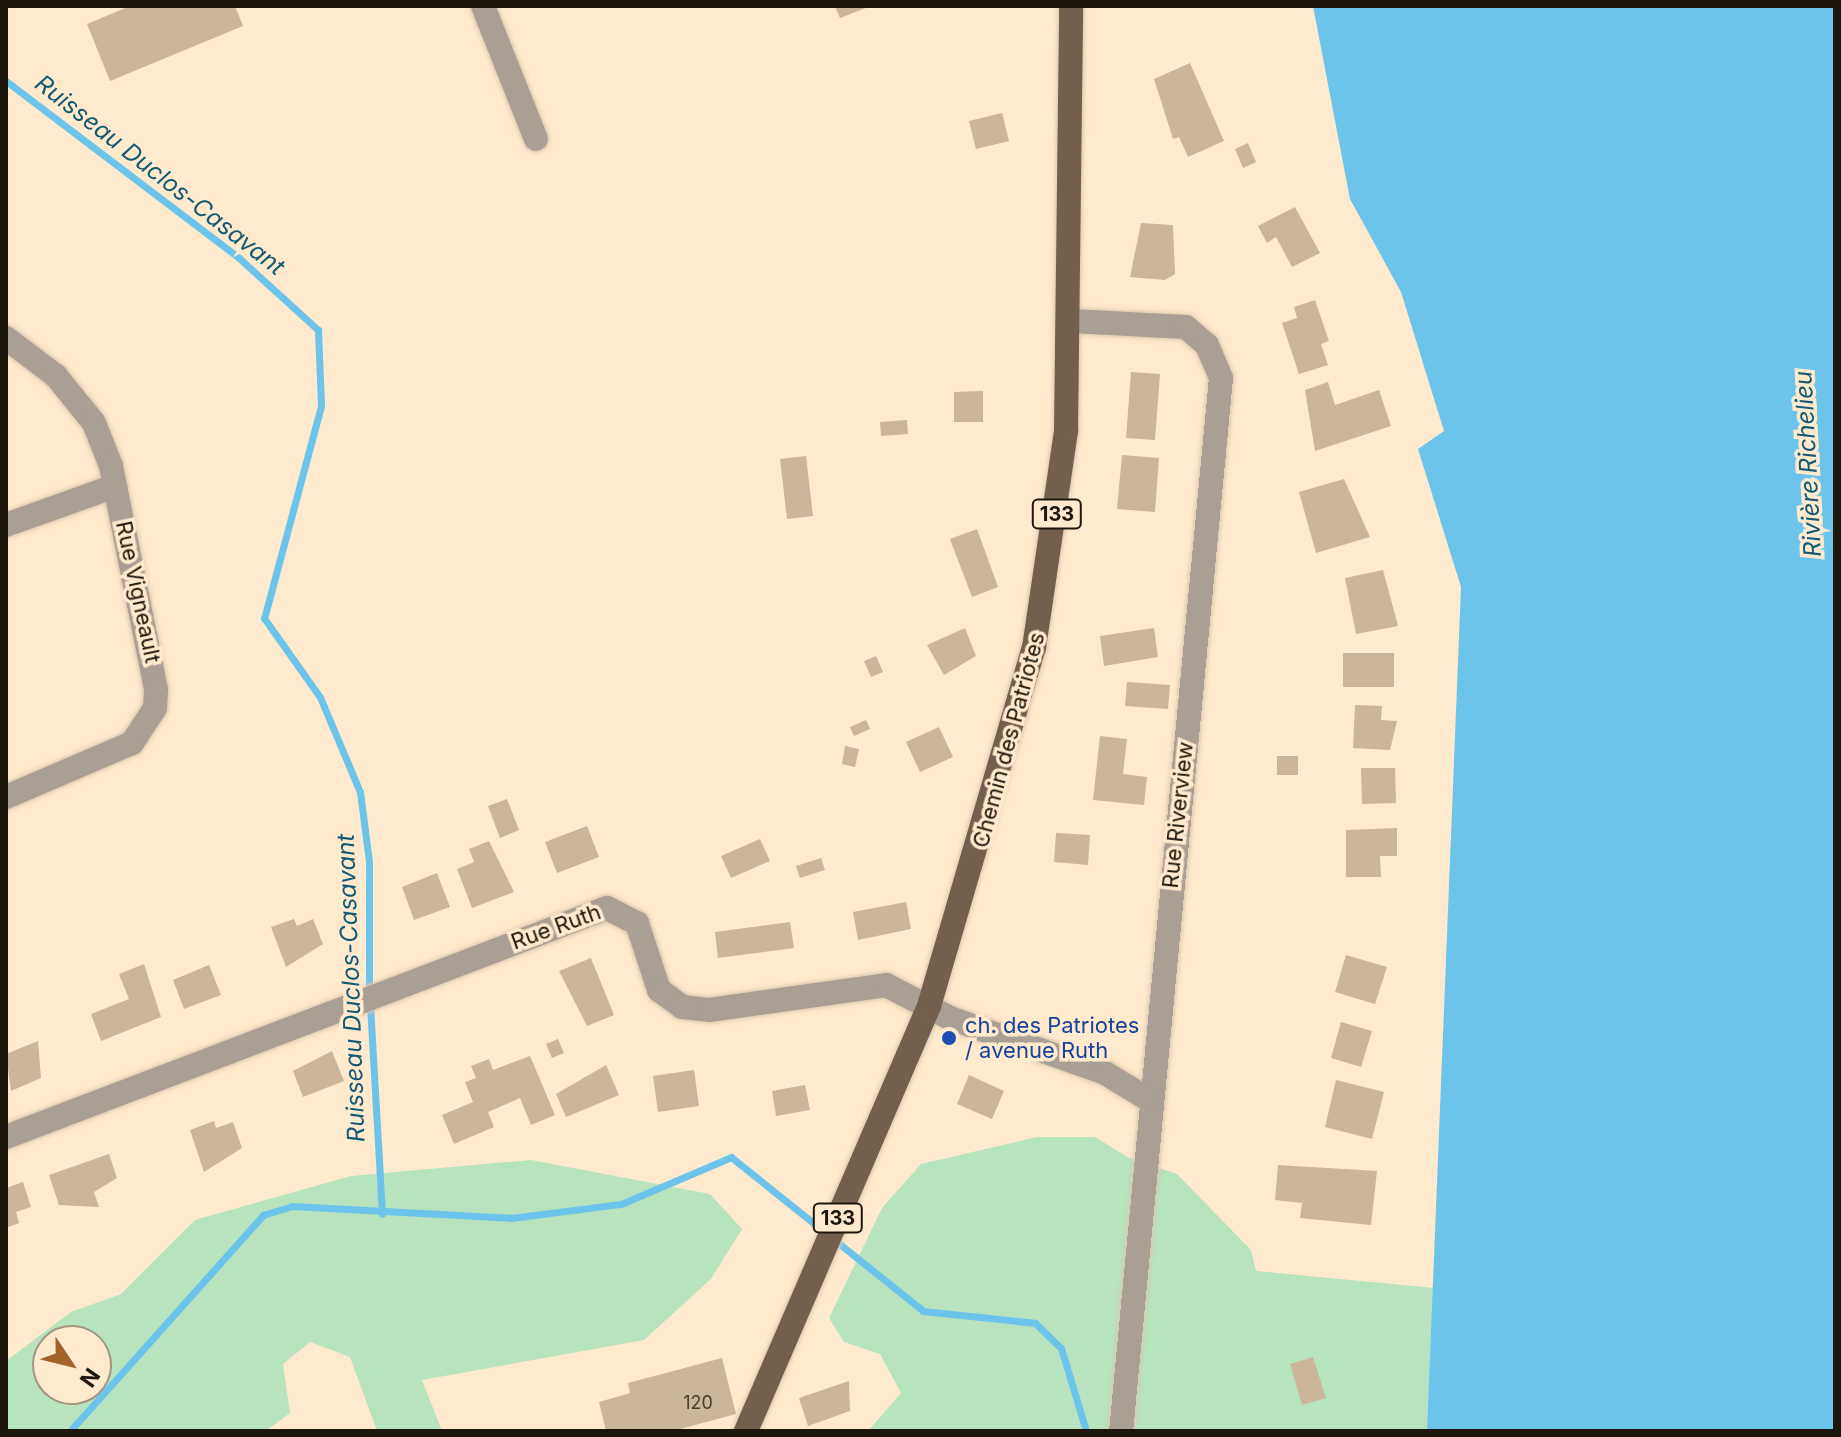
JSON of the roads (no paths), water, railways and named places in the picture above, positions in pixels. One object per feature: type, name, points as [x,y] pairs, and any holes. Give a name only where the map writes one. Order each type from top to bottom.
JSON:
[{"type":"main road","name":"Chemin des Patriotes","points":[[746,1431],[929,1006],[988,824],[1042,612],[1063,464],[1071,321],[1071,6]]},
{"type":"street","points":[[483,6],[536,139]]},
{"type":"street","name":"Rue Riverview","points":[[1071,321],[1186,327],[1207,345],[1221,378],[1148,1099],[1121,1431]]},
{"type":"street","name":"Rue Vigneault","points":[[6,338],[75,397],[94,423],[115,486],[154,657],[155,708],[132,743],[112,756],[6,797]]},
{"type":"street","points":[[6,525],[115,486]]},
{"type":"street","name":"Rue Ruth","points":[[6,1137],[607,908],[637,923],[659,990],[682,1007],[709,1010],[886,985],[929,1006],[1085,1064],[1148,1099]]},
{"type":"water","name":"Rivière Richelieu","points":[[1313,6],[1835,6],[1835,1431],[1427,1431],[1461,587],[1418,449],[1444,431],[1401,292],[1350,199]]},
{"type":"waterway","name":"Ruisseau Duclos-Casavant","points":[[6,81],[239,258],[318,330],[321,406],[264,618],[320,697],[360,792],[369,861],[369,992]]},
{"type":"waterway","name":"Ruisseau Duclos-Casavant","points":[[370,1005],[382,1214]]},
{"type":"waterway","points":[[70,1431],[263,1215],[292,1206],[511,1218],[621,1204],[731,1157],[923,1311],[1035,1323],[1061,1348],[1086,1431]]},
{"type":"place","name":"ch. des Patriotes / avenue Ruth","points":[[949,1038]]}]
